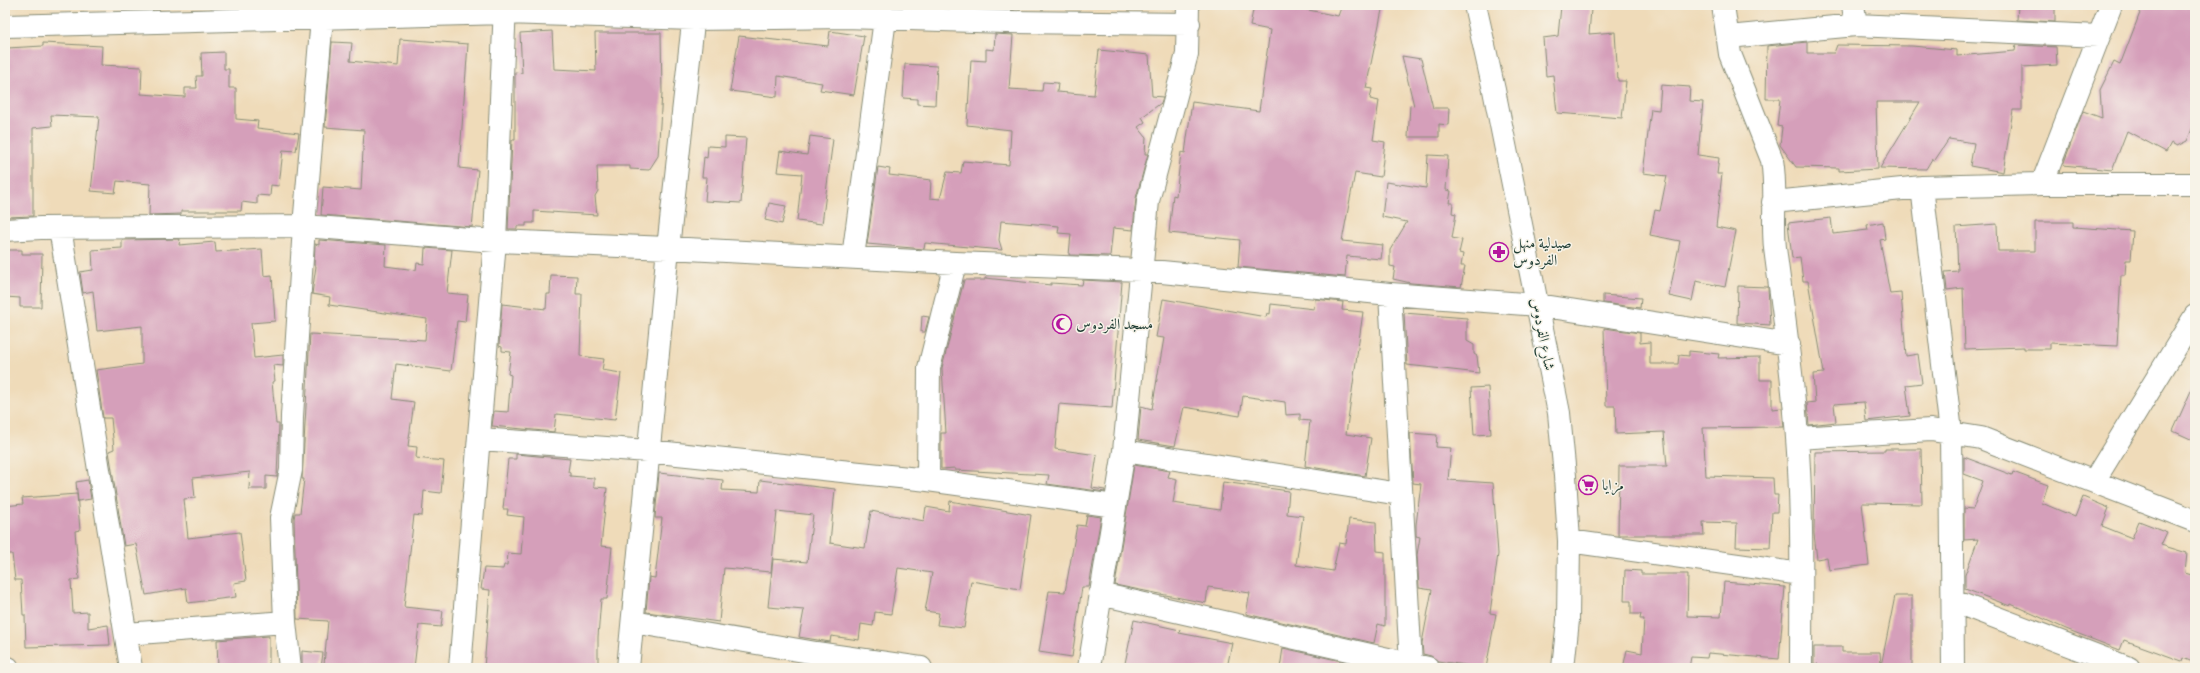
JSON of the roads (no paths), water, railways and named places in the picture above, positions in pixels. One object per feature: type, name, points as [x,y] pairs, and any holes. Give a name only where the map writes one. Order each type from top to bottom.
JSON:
[{"type":"street","points":[[1097,23],[1110,5]]},
{"type":"street","name":"شارع الفردوس","points":[[1475,5],[1494,90],[1559,413],[1565,476],[1568,541],[1568,620],[1563,668]]},
{"type":"street","points":[[1723,5],[1728,37],[1737,74],[1772,160],[1774,174],[1773,202],[1775,246],[1789,344],[1797,438],[1801,574],[1801,668]]},
{"type":"street","points":[[2042,184],[2110,5]]},
{"type":"street","points":[[460,668],[480,439],[495,240],[505,9]]},
{"type":"street","points":[[5,26],[322,18],[505,9],[694,12],[846,11],[885,19],[1097,23],[1188,15],[1187,54],[1148,201],[1124,451],[1089,668]]},
{"type":"street","points":[[628,668],[668,248],[694,12]]},
{"type":"street","points":[[1728,37],[1854,15],[2099,36]]},
{"type":"street","points":[[290,668],[285,622],[281,518],[291,470],[292,416],[304,226],[322,18]]},
{"type":"street","points":[[853,257],[885,19]]},
{"type":"street","points":[[1773,202],[1922,187],[2042,184],[2195,184]]},
{"type":"street","points":[[1922,187],[1951,432],[1953,668]]},
{"type":"street","points":[[5,230],[60,228],[304,226],[495,240],[955,263],[1141,270],[1390,294],[1538,305],[1789,344]]},
{"type":"street","points":[[60,228],[131,668]]},
{"type":"street","points":[[928,480],[929,368],[955,263]]},
{"type":"street","points":[[1100,594],[1420,666],[1400,494],[1390,294]]},
{"type":"street","points":[[2094,481],[2195,316]]},
{"type":"street","points":[[1797,438],[1931,430],[1951,432],[1998,443],[2195,521]]},
{"type":"street","points":[[480,439],[648,451],[928,480],[1115,506]]},
{"type":"street","points":[[1124,451],[1400,494]]},
{"type":"street","points":[[1568,541],[1801,574]]},
{"type":"street","points":[[1953,601],[2129,668]]},
{"type":"street","points":[[126,634],[285,622]]},
{"type":"street","points":[[633,622],[815,661],[921,668]]},
{"type":"place","name":"صيدلية منهل الفردوس","points":[[1499,252]]},
{"type":"place","name":"مسجد الفردوس","points":[[1062,324]]},
{"type":"place","name":"مزايا","points":[[1588,485]]}]
